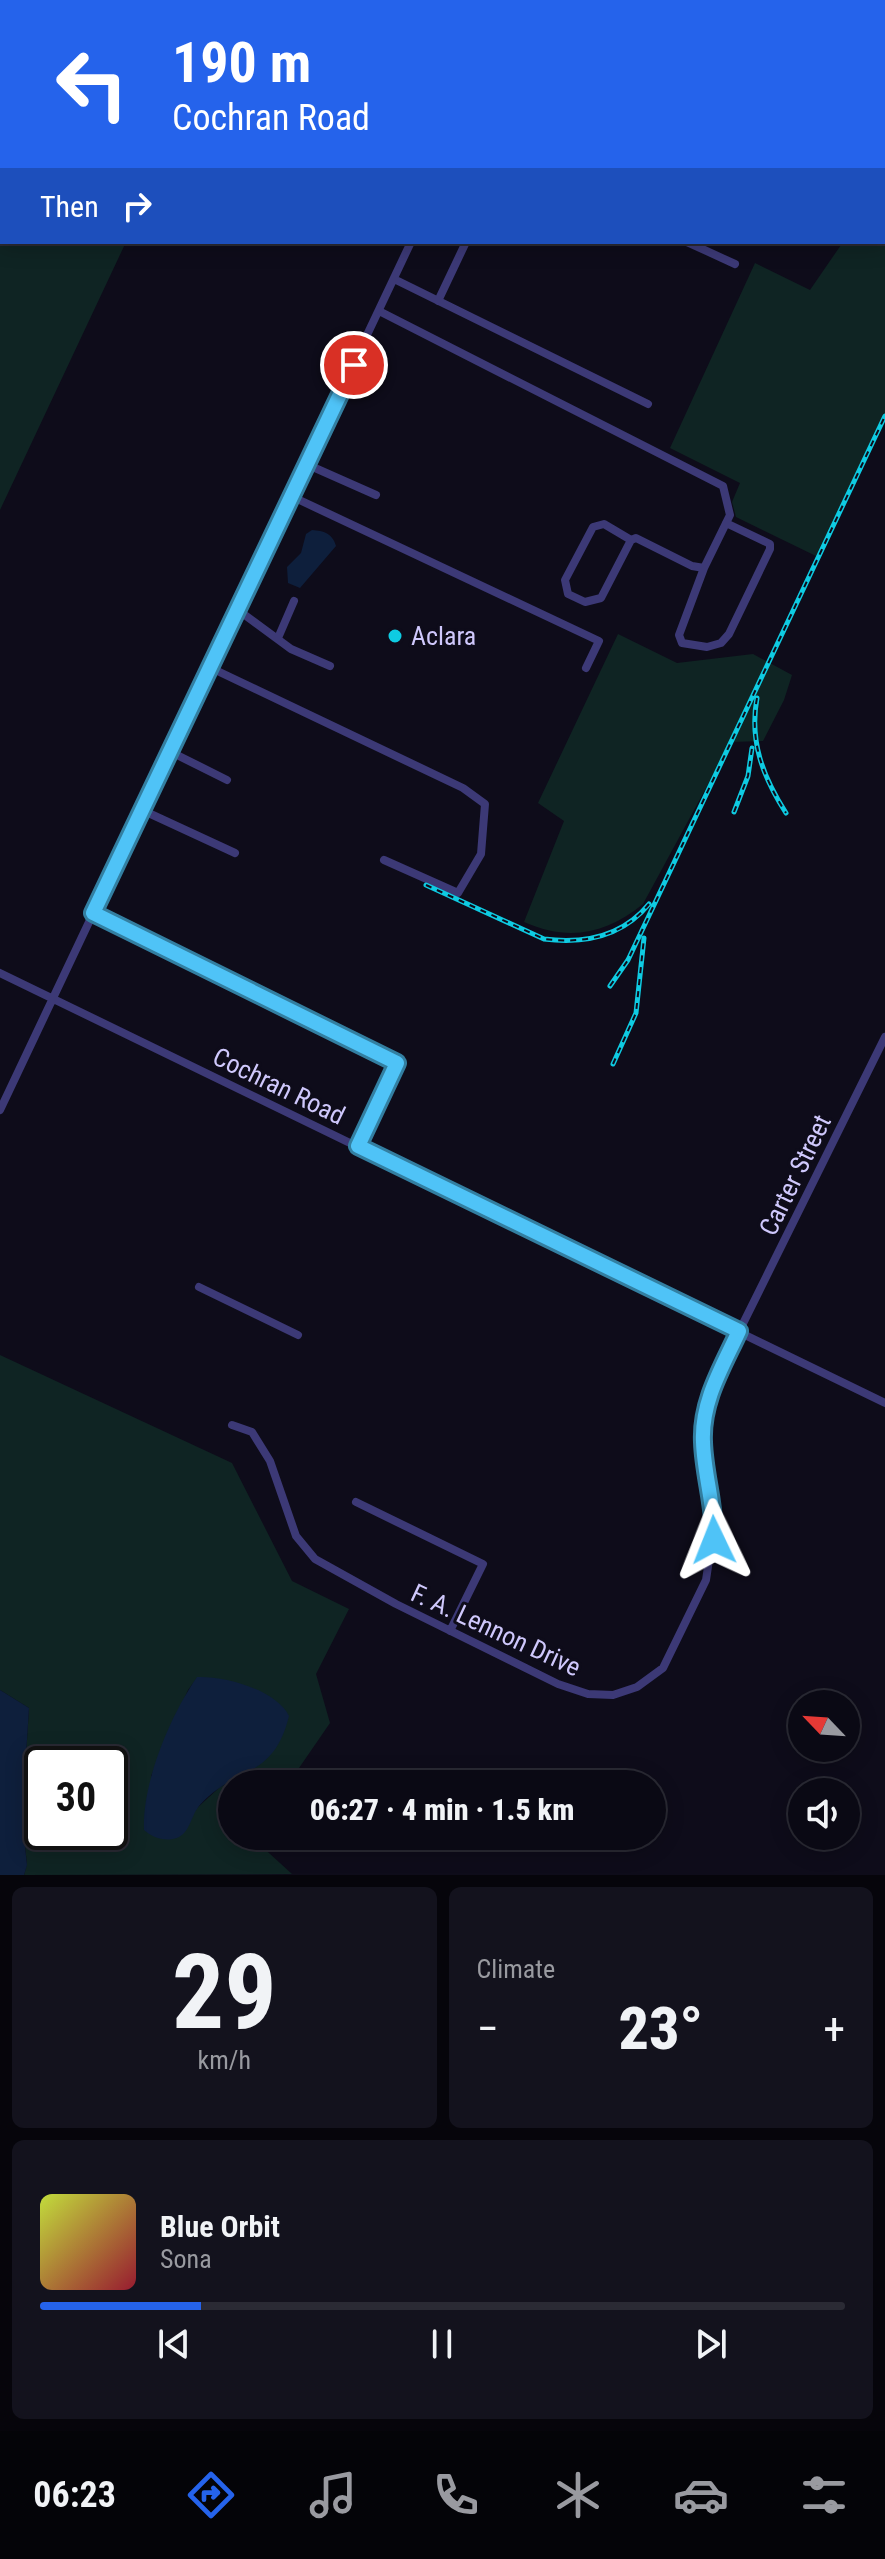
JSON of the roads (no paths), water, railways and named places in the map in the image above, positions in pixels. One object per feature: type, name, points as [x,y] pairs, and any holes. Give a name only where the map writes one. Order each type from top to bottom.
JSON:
[{"type":"street","points":[[0,1110],[410,244]]},
{"type":"street","points":[[438,301],[465,244]]},
{"type":"street","points":[[691,244],[735,264]]},
{"type":"street","points":[[394,279],[648,404]]},
{"type":"street","points":[[379,311],[723,486],[730,515],[726,523],[704,568],[679,635],[682,643],[693,646],[721,643],[729,634],[770,549],[770,544],[726,523]]},
{"type":"street","points":[[306,464],[376,495]]},
{"type":"street","points":[[291,496],[599,641],[586,668]]},
{"type":"street","points":[[631,540],[604,524],[593,527],[565,580],[568,594],[585,602],[601,598],[631,540],[636,538],[692,566],[704,568]]},
{"type":"street","points":[[278,638],[294,601]]},
{"type":"street","points":[[238,610],[291,649],[330,666]]},
{"type":"street","points":[[209,667],[463,788],[485,804],[481,854],[458,893],[384,860]]},
{"type":"street","points":[[169,751],[227,780]]},
{"type":"street","points":[[142,810],[235,853]]},
{"type":"street","points":[[93,913],[397,1063],[358,1146]]},
{"type":"street","name":"Cochran Road","points":[[0,973],[885,1403]]},
{"type":"street","name":"Carter Street","points":[[739,1331],[885,1037]]},
{"type":"street","points":[[199,1287],[298,1335]]},
{"type":"street","name":"F. A. Lennon Drive","points":[[232,1425],[252,1432],[270,1461],[296,1536],[315,1559],[450,1631],[588,1694],[626,1691],[663,1668],[701,1594],[709,1571],[715,1520],[704,1459],[703,1423],[716,1378],[739,1331]]},
{"type":"street","points":[[356,1502],[483,1564],[450,1631]]},
{"type":"water","points":[[312,530],[327,534],[336,546],[300,588],[288,583],[287,567],[301,553],[306,534]]},
{"type":"water","points":[[197,1677],[222,1679],[262,1692],[283,1707],[289,1716],[282,1737],[263,1762],[252,1770],[218,1770],[218,1790],[199,1806],[183,1834],[173,1839],[161,1839],[144,1830],[148,1792],[160,1750]]},
{"type":"water","points":[[0,1690],[29,1708],[27,1746],[24,1746],[22,1819],[27,1865],[24,1875],[0,1875]]},
{"type":"railway","points":[[610,986],[628,960],[885,416]]},
{"type":"railway","points":[[757,698],[755,729],[760,758],[786,813]]},
{"type":"railway","points":[[734,812],[748,776],[752,748]]},
{"type":"railway","points":[[426,885],[544,939],[573,940],[601,936],[627,924],[649,904]]},
{"type":"railway","points":[[613,1064],[636,1013],[644,938]]},
{"type":"place","name":"Aclara","points":[[395,636]]}]
